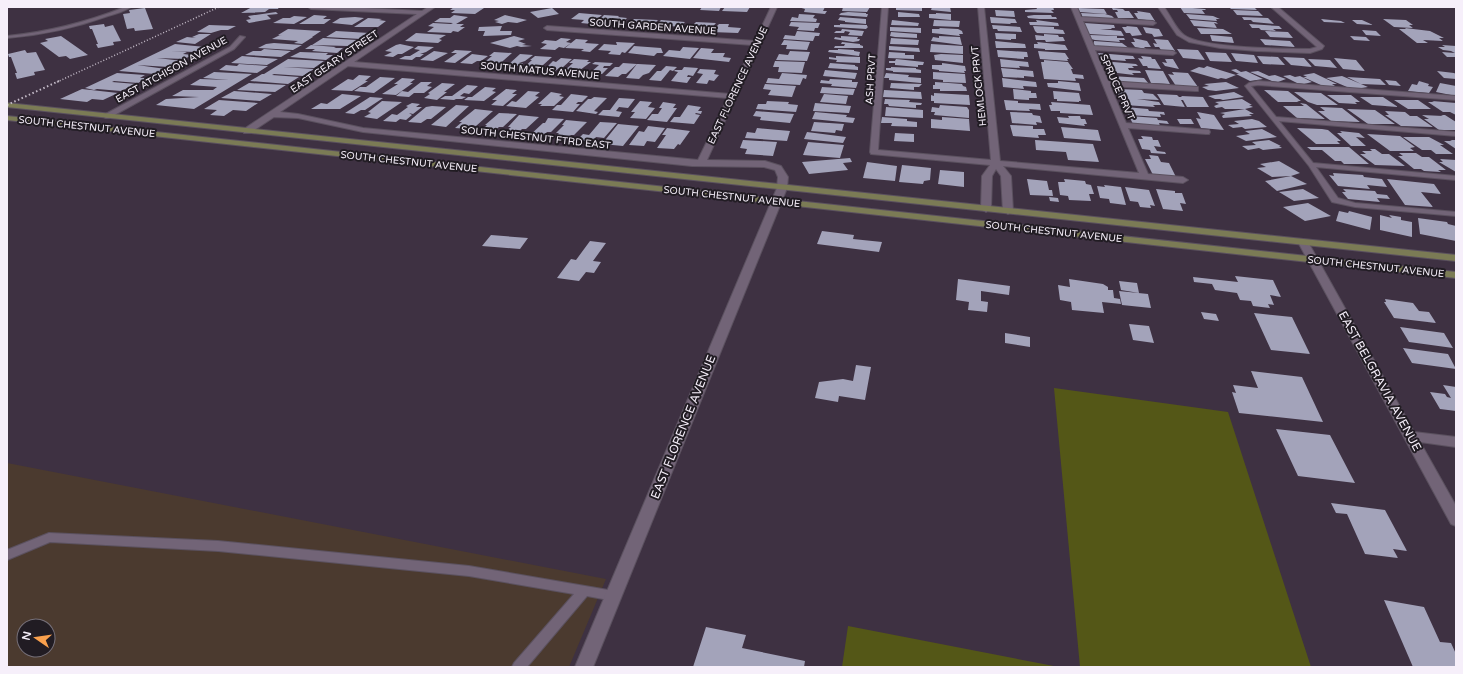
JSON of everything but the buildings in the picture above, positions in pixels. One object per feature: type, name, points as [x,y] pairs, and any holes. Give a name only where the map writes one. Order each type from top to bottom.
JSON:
[{"type":"main road","name":"SOUTH CHESTNUT AVENUE","points":[[7,105],[1008,212],[1456,258]]},
{"type":"main road","name":"SOUTH CHESTNUT AVENUE","points":[[7,118],[776,200],[1456,275]]},
{"type":"main road","points":[[100,127],[130,124],[219,134],[247,130]]},
{"type":"street","points":[[311,7],[424,13]]},
{"type":"street","name":"EAST GEARY STREET","points":[[247,130],[432,7]]},
{"type":"street","name":"EAST FLORENCE AVENUE","points":[[701,163],[774,7]]},
{"type":"street","name":"ASH PRVT","points":[[885,7],[874,152],[996,163]]},
{"type":"street","name":"HEMLOCK PRVT","points":[[981,7],[996,163],[1006,176],[1008,212]]},
{"type":"street","name":"SPRUCE PRVT","points":[[1074,7],[1144,175]]},
{"type":"street","points":[[1161,7],[1182,36],[1195,42],[1214,45],[1300,51],[1318,50],[1321,46],[1274,7]]},
{"type":"street","points":[[1080,19],[1153,23]]},
{"type":"street","name":"SOUTH GARDEN AVENUE","points":[[547,28],[756,43]]},
{"type":"street","name":"EAST ATCHISON AVENUE","points":[[106,116],[232,48],[242,37]]},
{"type":"street","points":[[1090,48],[1173,53]]},
{"type":"street","name":"SOUTH MATUS AVENUE","points":[[348,64],[732,96]]},
{"type":"street","points":[[1106,83],[1195,89]]},
{"type":"street","name":"SOUTH CHESTNUT FTRD EAST","points":[[272,114],[298,116],[363,130],[701,163],[765,164],[778,168],[783,177],[782,188]]},
{"type":"street","points":[[1124,125],[1206,132]]},
{"type":"street","points":[[986,209],[986,176],[996,163],[1144,175],[1183,180]]},
{"type":"street","name":"EAST FLORENCE AVENUE","points":[[584,667],[782,188]]},
{"type":"street","name":"EAST BELGRAVIA AVENUE","points":[[1303,242],[1456,520]]},
{"type":"street","points":[[1410,436],[1456,442]]},
{"type":"lane","points":[[7,37],[57,30],[102,18],[129,7]]},
{"type":"lane","points":[[1456,98],[1258,83],[1248,86],[1311,165],[1335,200],[1356,205],[1456,214]]},
{"type":"lane","points":[[1274,119],[1456,134]]},
{"type":"lane","points":[[1311,165],[1456,178]]},
{"type":"lane","points":[[7,555],[49,537],[218,546],[469,571],[614,596]]},
{"type":"lane","points":[[519,667],[584,591]]},
{"type":"shaded area","points":[[1054,388],[1228,412],[1311,667],[1080,667]]},
{"type":"shaded area","points":[[7,463],[606,579],[569,667],[7,667]]},
{"type":"shaded area","points":[[848,626],[1059,667],[842,667]]},
{"type":"railway","points":[[57,82],[219,7]]},
{"type":"railway","points":[[7,105],[59,81]]}]
